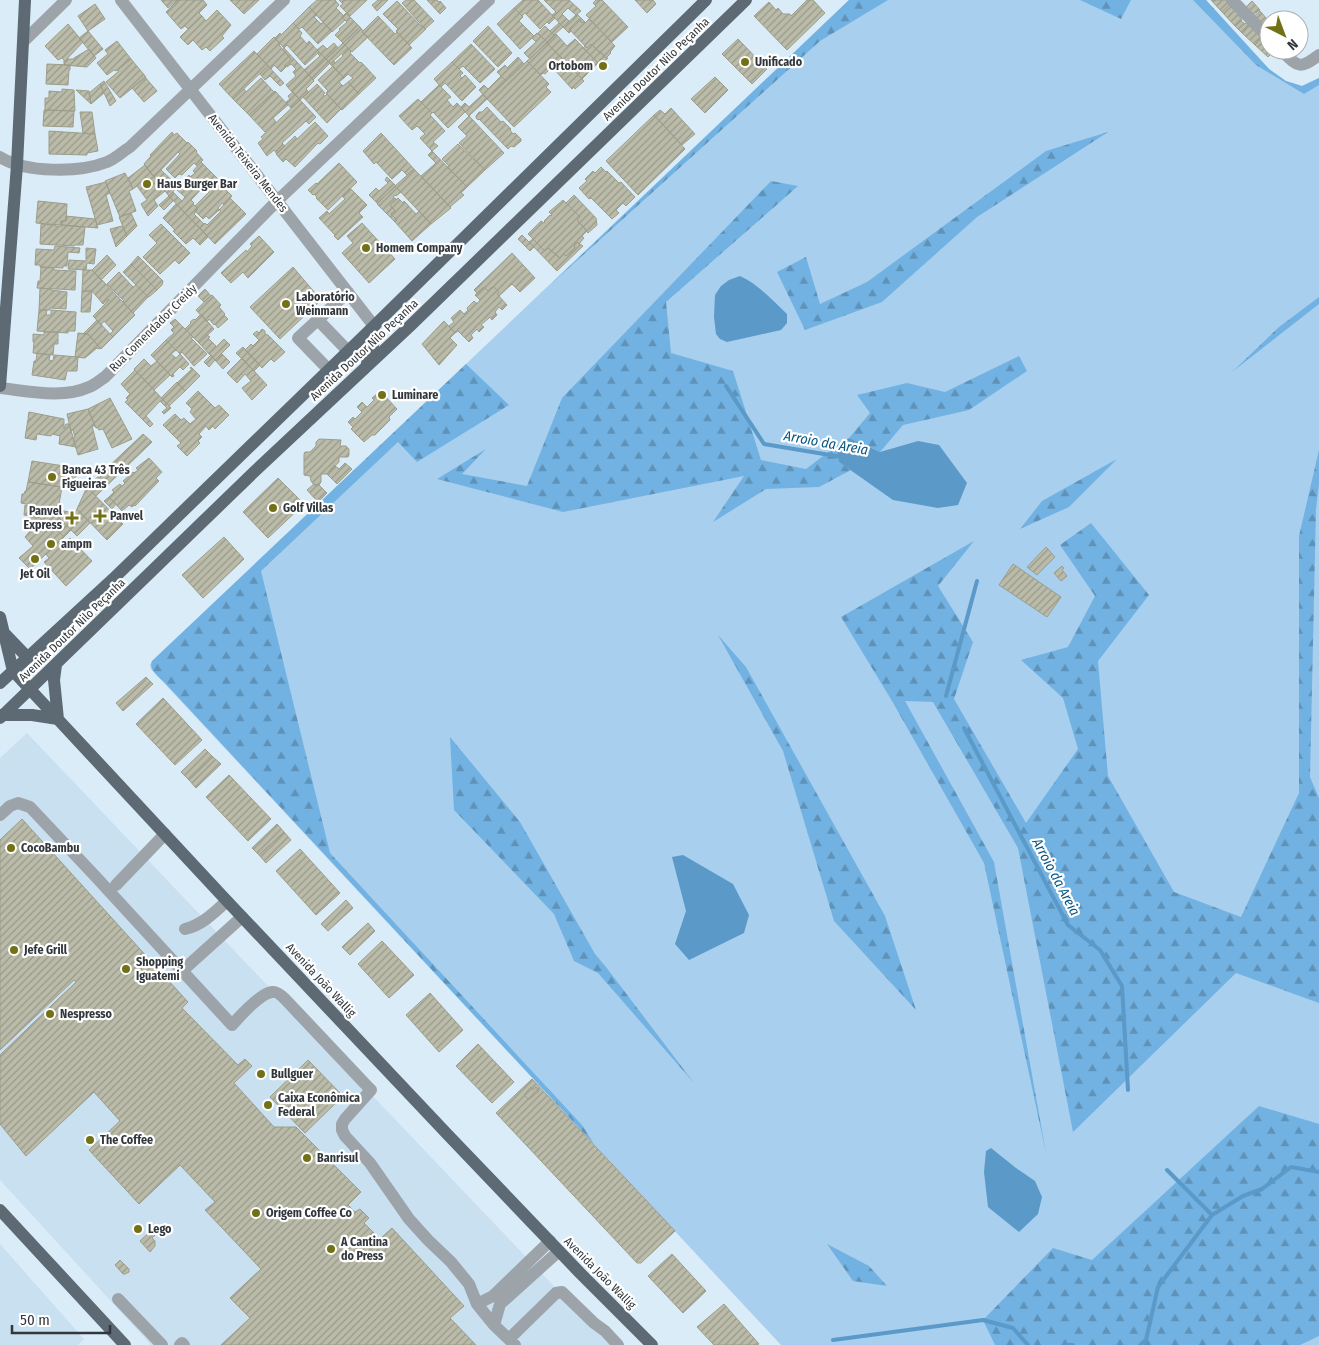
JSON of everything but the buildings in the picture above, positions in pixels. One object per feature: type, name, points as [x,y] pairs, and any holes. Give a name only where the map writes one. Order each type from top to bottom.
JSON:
[{"type":"main road","points":[[0,387],[17,165],[25,0]]},
{"type":"main road","name":"Avenida Doutor Nilo Peçanha","points":[[0,683],[113,579],[348,352],[706,0]]},
{"type":"main road","name":"Avenida Doutor Nilo Peçanha","points":[[1,716],[254,472],[411,325],[746,0]]},
{"type":"main road","points":[[365,367],[373,348],[375,338],[374,326]]},
{"type":"main road","points":[[0,617],[13,671]]},
{"type":"main road","points":[[5,634],[28,658]]},
{"type":"main road","points":[[1,716],[32,716],[58,719],[54,680],[56,664]]},
{"type":"main road","name":"Avenida João Wallig","points":[[13,671],[242,917],[554,1246],[652,1345]]},
{"type":"main road","points":[[0,1210],[125,1345]]},
{"type":"street","points":[[19,0],[25,15]]},
{"type":"street","points":[[24,41],[66,0]]},
{"type":"street","name":"Avenida Teixeira Mendes","points":[[121,0],[374,326]]},
{"type":"street","points":[[0,157],[17,165],[38,169],[91,167],[109,161],[130,147],[284,0]]},
{"type":"street","name":"Rua Comendador Creidy","points":[[0,387],[62,394],[91,387],[105,376],[277,201],[488,0]]},
{"type":"street","points":[[1232,0],[1259,28]]},
{"type":"street","points":[[1291,60],[1300,66],[1319,55]]},
{"type":"street","points":[[329,370],[298,338],[348,292]]},
{"type":"street","points":[[318,320],[348,352]]},
{"type":"street","points":[[0,815],[10,806],[18,803],[30,807],[232,1025],[254,1002],[270,992],[274,992],[285,999],[371,1090],[345,1119],[342,1124],[342,1130],[370,1162],[409,1219],[451,1262],[469,1284],[477,1304],[494,1325],[512,1342],[556,1293],[562,1292],[618,1345]]},
{"type":"street","points":[[116,886],[165,834]]},
{"type":"street","points":[[185,929],[196,926],[227,901]]},
{"type":"street","points":[[182,971],[242,917]]},
{"type":"street","points":[[477,1304],[494,1296],[554,1246]]},
{"type":"street","points":[[494,1325],[500,1304],[554,1246]]},
{"type":"street","points":[[118,1299],[162,1345]]},
{"type":"shaded area","points":[[849,0],[1206,0],[1259,60],[1286,81],[1302,86],[1319,78],[1319,1345],[781,1345],[151,669],[152,661]]},
{"type":"shaded area","points":[[740,276],[759,288],[787,314],[787,323],[781,330],[727,342],[720,339],[716,334],[714,317],[715,295],[721,286],[729,280]]},
{"type":"shaded area","points":[[849,438],[880,452],[918,441],[939,445],[967,483],[958,505],[938,508],[893,500],[839,462],[836,446]]},
{"type":"shaded area","name":"Shopping Iguatemi","points":[[27,733],[610,1345],[151,1345],[0,1180],[0,758]]},
{"type":"shaded area","points":[[683,855],[733,884],[749,915],[744,933],[689,960],[675,944],[686,911],[672,857]]},
{"type":"shaded area","points":[[991,1148],[1035,1181],[1042,1197],[1038,1214],[1019,1232],[988,1207],[984,1172],[986,1151]]},
{"type":"shaded area","points":[[0,1244],[84,1339],[78,1345],[0,1345]]},
{"type":"green space","points":[[849,0],[888,0],[820,41],[551,284]]},
{"type":"green space","points":[[1080,0],[1131,0],[1121,19]]},
{"type":"green space","points":[[1193,0],[1206,0],[1259,60],[1286,81],[1302,86],[1319,78],[1319,85],[1304,94],[1256,65]]},
{"type":"green space","points":[[1108,132],[977,217],[882,302],[805,330],[777,272],[806,257],[820,304],[867,282],[1046,151]]},
{"type":"green space","points":[[771,181],[798,186],[666,302],[671,353],[733,371],[761,460],[806,469],[836,446],[839,462],[851,470],[819,487],[766,489],[713,522],[744,476],[563,512],[437,479],[486,449],[462,474],[527,486],[562,398]]},
{"type":"green space","points":[[1319,297],[1319,304],[1232,372],[1279,327]]},
{"type":"green space","points":[[1019,356],[1027,371],[969,410],[903,425],[880,452],[849,438],[870,413],[857,395],[907,383],[945,392]]},
{"type":"green space","points":[[466,364],[509,405],[417,462],[398,442],[261,571],[330,853],[582,1125],[594,1144],[157,676],[151,664]]},
{"type":"green space","points":[[1319,450],[1310,777],[1319,798],[1319,1003],[1236,973],[1073,1132],[1018,848],[933,702],[905,701],[994,862],[1046,1153],[984,863],[892,701],[841,617],[974,541],[938,586],[973,642],[954,699],[1026,823],[1078,749],[1063,698],[1021,660],[1068,647],[1095,596],[1060,545],[1091,523],[1149,595],[1098,661],[1108,776],[1174,892],[1241,917],[1299,793],[1299,536]]},
{"type":"green space","points":[[1117,459],[1069,507],[1020,529],[1042,501]]},
{"type":"green space","points":[[718,635],[746,667],[885,916],[916,1010],[834,921],[783,751]]},
{"type":"green space","points":[[450,737],[520,822],[595,954],[694,1083],[598,973],[574,961],[554,914],[454,810]]},
{"type":"green space","points":[[1259,1106],[1319,1124],[1319,1336],[1300,1345],[995,1345],[983,1320],[1053,1248],[1092,1260]]},
{"type":"green space","points":[[827,1244],[869,1266],[887,1286],[853,1281]]},
{"type":"waterway","name":"Arroio da Areia","points":[[726,386],[764,444],[842,457]]},
{"type":"waterway","name":"Arroio da Areia","points":[[946,696],[977,581]]},
{"type":"waterway","name":"Arroio da Areia","points":[[964,728],[1068,925],[1100,950],[1122,986],[1128,1090]]},
{"type":"waterway","name":"Arroio da Areia","points":[[1167,1170],[1212,1215],[1243,1196],[1262,1189],[1291,1167],[1319,1172]]},
{"type":"waterway","points":[[1140,1345],[1146,1340],[1158,1287],[1212,1215]]},
{"type":"waterway","points":[[833,1340],[983,1320],[1013,1328],[1028,1345]]},
{"type":"waterway","points":[[1068,1345],[1073,1345]]},
{"type":"place","name":"Unificado","points":[[745,62]]},
{"type":"place","name":"Ortobom","points":[[603,66]]},
{"type":"place","name":"Haus Burger Bar","points":[[147,184]]},
{"type":"place","name":"Homem Company","points":[[366,248]]},
{"type":"place","name":"Laboratório Weinmann","points":[[286,304]]},
{"type":"place","name":"Luminare","points":[[382,395]]},
{"type":"place","name":"Banca 43 Três Figueiras","points":[[52,477]]},
{"type":"place","name":"Golf Villas","points":[[273,508]]},
{"type":"place","name":"Panvel","points":[[100,516]]},
{"type":"place","name":"Panvel Express","points":[[72,518]]},
{"type":"place","name":"ampm","points":[[51,544]]},
{"type":"place","name":"Jet Oil","points":[[35,559]]},
{"type":"place","name":"CocoBambu","points":[[11,848]]},
{"type":"place","name":"Jefe Grill","points":[[14,950]]},
{"type":"place","name":"Shopping Iguatemi","points":[[126,969]]},
{"type":"place","name":"Nespresso","points":[[50,1014]]},
{"type":"place","name":"Bullguer","points":[[261,1074]]},
{"type":"place","name":"Caixa Econômica Federal","points":[[268,1105]]},
{"type":"place","name":"The Coffee","points":[[90,1140]]},
{"type":"place","name":"Banrisul","points":[[307,1158]]},
{"type":"place","name":"Origem Coffee Co","points":[[256,1213]]},
{"type":"place","name":"Lego","points":[[138,1229]]},
{"type":"place","name":"A Cantina do Press","points":[[331,1249]]}]
